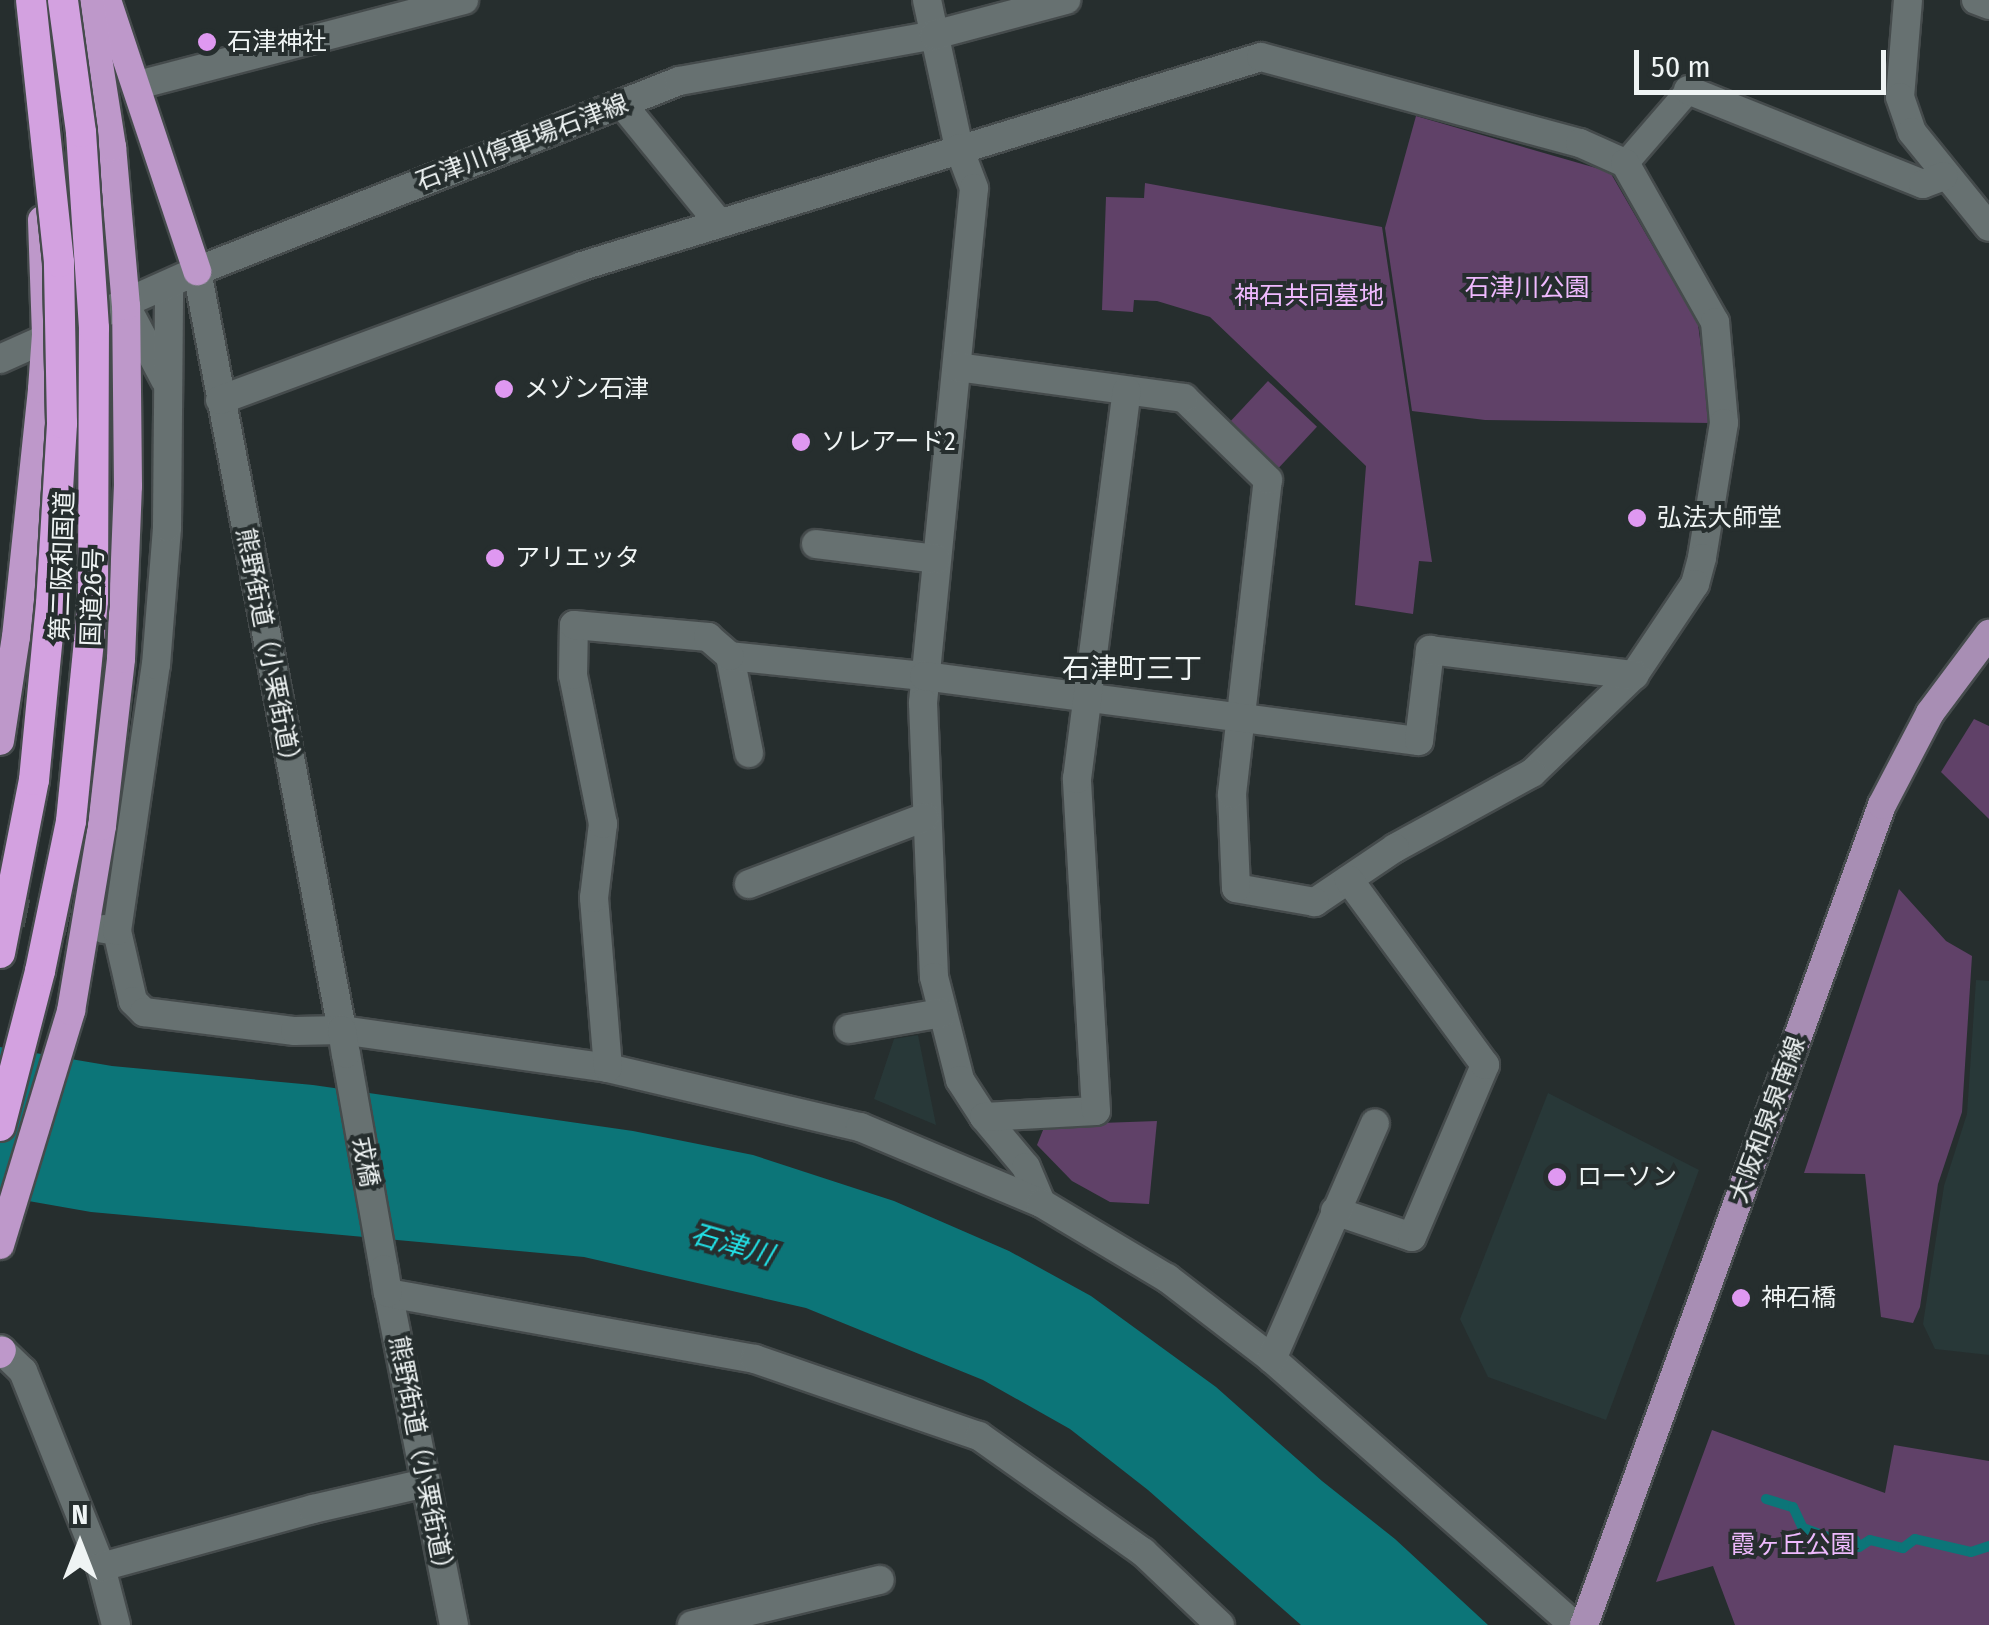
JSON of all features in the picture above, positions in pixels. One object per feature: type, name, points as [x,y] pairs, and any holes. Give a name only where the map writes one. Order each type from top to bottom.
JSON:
[{"type":"highway","points":[[0,741],[16,637],[46,336],[41,176],[18,0]]},
{"type":"highway","name":"第二阪和国道","points":[[0,953],[34,780],[52,604],[62,423],[59,262],[31,0]]},
{"type":"highway","name":"第二阪和国道","points":[[0,1126],[58,896],[80,746],[93,601],[94,328],[81,132],[63,0]]},
{"type":"highway","name":"国道26号","points":[[0,1245],[71,1011],[102,826],[121,658],[128,486],[126,306],[112,147],[90,0]]},
{"type":"highway","points":[[107,0],[138,84],[196,271]]},
{"type":"main road","name":"大阪和泉泉南線","points":[[1584,1625],[1882,806],[1930,713],[1989,634]]},
{"type":"street","points":[[138,84],[464,0]]},
{"type":"street","points":[[927,0],[958,148],[974,188],[924,676],[925,817],[934,977],[960,1080],[984,1117],[1026,1167],[1041,1204]]},
{"type":"street","name":"石津川停車場石津線","points":[[0,359],[46,336],[126,306],[196,271],[679,81],[934,35],[1066,0]]},
{"type":"street","points":[[1908,0],[1900,97],[1912,132],[1989,227]]},
{"type":"street","points":[[1976,0],[1989,5]]},
{"type":"street","points":[[220,400],[582,266],[1262,56],[1580,143],[1625,163],[1715,322],[1724,423],[1695,584],[1634,675],[1532,773],[1395,848],[1315,902],[1236,888],[1232,794],[1268,480],[1184,398],[957,367]]},
{"type":"street","points":[[1625,163],[1688,90],[1923,184],[1944,176]]},
{"type":"street","points":[[622,104],[719,222]]},
{"type":"street","name":"熊野街道（小栗街道）","points":[[196,271],[344,1042]]},
{"type":"street","points":[[169,286],[167,526],[156,665],[110,930],[133,1000],[144,1012],[295,1031],[344,1042],[608,1068],[860,1128],[1041,1204],[1167,1278],[1272,1359],[1574,1625]]},
{"type":"street","points":[[126,306],[167,384]]},
{"type":"street","points":[[984,1117],[1096,1111],[1077,779],[1127,391]]},
{"type":"street","points":[[816,544],[936,559]]},
{"type":"street","points":[[608,1068],[594,898],[604,824],[573,675],[574,625],[708,637],[730,656],[924,676],[1419,741],[1430,650],[1634,675]]},
{"type":"street","points":[[730,656],[749,753]]},
{"type":"street","points":[[749,884],[925,817]]},
{"type":"street","points":[[1335,1211],[1412,1237],[1485,1066],[1349,880]]},
{"type":"street","points":[[848,1029],[942,1014]]},
{"type":"street","name":"戎橋","points":[[344,1042],[386,1281]]},
{"type":"street","points":[[1272,1359],[1375,1123]]},
{"type":"street","points":[[386,1281],[755,1359],[979,1436],[1143,1552],[1220,1625]]},
{"type":"street","name":"熊野街道（小栗街道）","points":[[386,1281],[454,1625]]},
{"type":"street","points":[[1,1351],[23,1371],[101,1567],[116,1625]]},
{"type":"street","points":[[101,1567],[313,1508],[426,1484]]},
{"type":"street","points":[[692,1625],[880,1580]]},
{"type":"shaded area","points":[[1976,980],[1989,981],[1989,1355],[1935,1349],[1923,1324],[1944,1186],[1967,1114]]},
{"type":"shaded area","points":[[918,1035],[936,1125],[874,1099],[894,1039]]},
{"type":"shaded area","points":[[1548,1093],[1699,1170],[1606,1420],[1488,1377],[1460,1319]]},
{"type":"green space","name":"石津川公園","points":[[1416,116],[1610,172],[1698,324],[1711,423],[1485,420],[1412,411],[1385,228]]},
{"type":"green space","name":"神石共同墓地","points":[[1145,183],[1382,227],[1432,562],[1419,561],[1413,614],[1355,605],[1366,466],[1210,317],[1157,301],[1134,300],[1133,312],[1102,310],[1106,197],[1144,198]]},
{"type":"green space","points":[[1268,381],[1317,427],[1278,468],[1229,423]]},
{"type":"green space","points":[[1974,719],[1989,726],[1989,819],[1941,772]]},
{"type":"green space","points":[[1899,889],[1946,941],[1972,956],[1962,1112],[1938,1184],[1920,1307],[1913,1323],[1881,1317],[1865,1174],[1804,1173]]},
{"type":"green space","points":[[1157,1121],[1149,1204],[1110,1202],[1072,1181],[1037,1145],[1045,1125]]},
{"type":"green space","name":"霞ヶ丘公園","points":[[1712,1430],[1885,1493],[1894,1445],[1989,1461],[1989,1625],[1735,1625],[1713,1566],[1656,1582]]},
{"type":"water","name":"石津川","points":[[0,1047],[112,1066],[313,1085],[633,1131],[753,1155],[894,1201],[1009,1251],[1091,1296],[1216,1387],[1322,1481],[1395,1539],[1488,1625],[1301,1625],[1148,1490],[1070,1429],[983,1380],[806,1308],[584,1257],[91,1212],[0,1196]]},
{"type":"waterway","points":[[1766,1499],[1793,1507],[1803,1528],[1828,1537],[1833,1550],[1855,1540],[1859,1547],[1870,1540],[1903,1548],[1915,1539],[1971,1552],[1989,1546]]},
{"type":"tunnel","points":[[0,908],[104,929]]},
{"type":"place","name":"石津神社","points":[[207,42]]},
{"type":"place","name":"メゾン石津","points":[[504,389]]},
{"type":"place","name":"ソレアード2","points":[[801,442]]},
{"type":"place","name":"弘法大師堂","points":[[1637,518]]},
{"type":"place","name":"アリエッタ","points":[[495,558]]},
{"type":"place","name":"ローソン","points":[[1557,1177]]},
{"type":"place","name":"神石橋","points":[[1741,1298]]},
{"type":"district","name":"石津町三丁","points":[[1132,669]]}]
